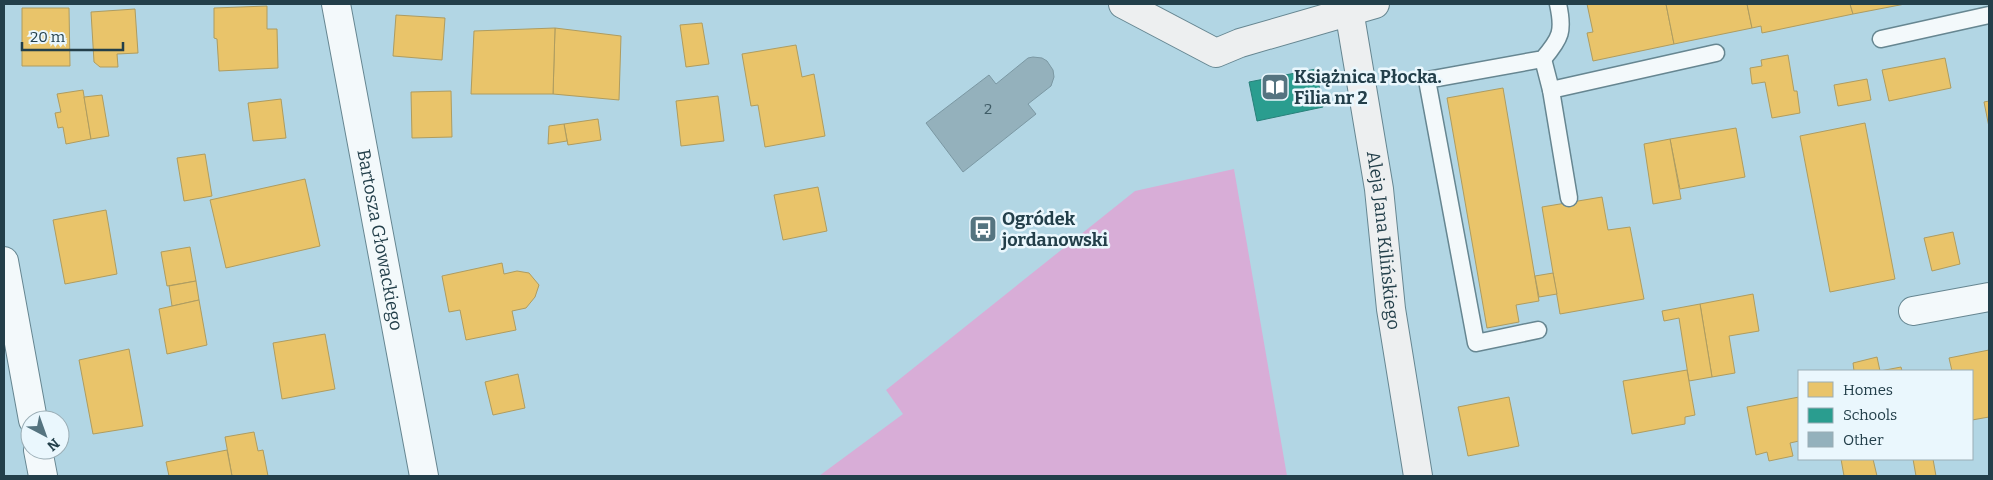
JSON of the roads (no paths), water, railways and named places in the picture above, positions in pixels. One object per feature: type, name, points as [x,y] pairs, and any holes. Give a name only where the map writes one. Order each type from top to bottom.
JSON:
[{"type":"main road","points":[[1123,4],[1216,53],[1349,8],[1375,4]]},
{"type":"main road","name":"Aleja Jana Kilińskiego","points":[[1349,8],[1380,189],[1390,309],[1418,476]]},
{"type":"street","name":"Bartosza Głowackiego","points":[[336,4],[424,476]]},
{"type":"street","points":[[4,261],[31,410]]},
{"type":"street","points":[[1913,311],[1989,297]]},
{"type":"street","points":[[40,460],[43,476]]},
{"type":"lane","points":[[1538,330],[1476,343],[1427,80],[1543,59],[1558,40],[1562,31],[1558,4]]},
{"type":"lane","points":[[1881,39],[1989,16]]},
{"type":"lane","points":[[1550,90],[1716,52]]},
{"type":"lane","points":[[1543,59],[1569,198]]},
{"type":"place","name":"Książnica Płocka. Filia nr 2","points":[[1275,87]]},
{"type":"place","name":"Ogródek jordanowski","points":[[983,229]]}]
